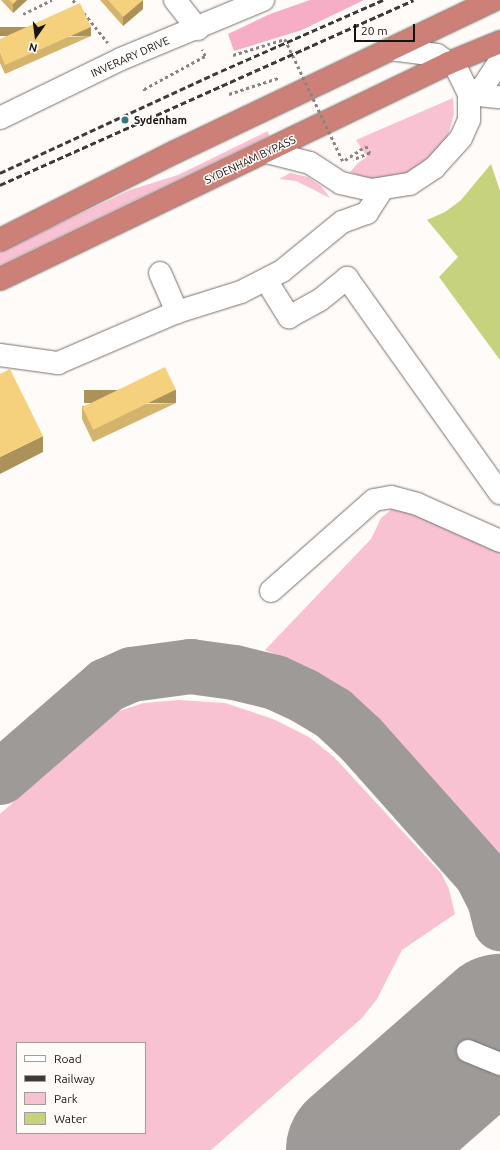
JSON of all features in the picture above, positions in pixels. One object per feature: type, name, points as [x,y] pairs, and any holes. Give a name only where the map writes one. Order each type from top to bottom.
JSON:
[{"type":"highway","points":[[0,240],[390,49],[494,0]]},
{"type":"highway","name":"SYDENHAM BYPASS","points":[[0,279],[267,152],[449,63],[500,42]]},
{"type":"street","points":[[175,0],[199,38]]},
{"type":"street","name":"INVERARY DRIVE","points":[[0,118],[121,59],[199,38],[263,0]]},
{"type":"street","points":[[267,152],[310,163],[341,183],[371,190],[382,190],[410,184],[434,168],[449,154],[461,138],[469,120],[469,94],[457,69],[437,55],[390,49]]},
{"type":"street","points":[[469,94],[483,87],[500,62]]},
{"type":"street","points":[[469,94],[500,96]]},
{"type":"street","points":[[0,354],[58,363],[178,312],[241,292],[282,272],[342,222],[367,213],[382,190]]},
{"type":"street","points":[[160,273],[178,312]]},
{"type":"street","points":[[266,280],[289,317],[320,300],[347,278],[500,493]]},
{"type":"street","points":[[271,591],[374,500],[391,497],[417,504],[500,541]]},
{"type":"street","points":[[468,1051],[500,1064]]},
{"type":"path","points":[[23,14],[52,0]]},
{"type":"path","points":[[73,0],[121,59]]},
{"type":"path","points":[[144,91],[144,89],[205,56],[199,38]]},
{"type":"path","points":[[233,55],[285,39],[343,162],[366,146],[370,153],[353,160]]},
{"type":"path","points":[[292,73],[299,71]]},
{"type":"path","points":[[229,94],[285,75]]},
{"type":"green space","points":[[453,98],[454,114],[447,139],[440,150],[413,173],[374,181],[350,172],[358,163],[367,157],[356,140]]},
{"type":"green space","points":[[268,131],[269,136],[0,265],[0,252],[130,190],[178,175]]},
{"type":"green space","points":[[290,173],[308,177],[322,187],[330,198],[296,181],[279,179]]},
{"type":"green space","points":[[406,508],[500,548],[500,858],[378,718],[316,671],[265,650],[371,539],[381,518],[392,509]]},
{"type":"green space","points":[[179,700],[225,703],[273,719],[309,737],[334,757],[441,873],[449,889],[455,914],[402,950],[377,999],[362,1018],[211,1150],[0,1150],[0,814],[116,712],[144,703]]},
{"type":"shaded area","points":[[310,0],[364,0],[302,30],[234,51],[228,34],[270,14]]},
{"type":"water","points":[[491,164],[500,191],[500,360],[439,277],[458,257],[427,220],[445,212],[461,200]]},
{"type":"building","points":[[9,0],[17,0],[13,4]]},
{"type":"building","points":[[108,0],[143,0],[123,17]]},
{"type":"building","points":[[80,3],[91,27],[5,65],[0,53],[0,39]]},
{"type":"building","points":[[165,367],[176,389],[93,430],[82,407]]},
{"type":"building","points":[[10,369],[43,436],[0,457],[0,374]]},
{"type":"taxiway","points":[[0,777],[106,685],[131,674],[190,666],[234,672],[275,682],[303,695],[333,713],[360,738],[481,874],[494,899],[500,923]]},
{"type":"taxiway","points":[[468,1051],[491,1015],[500,989]]},
{"type":"runway","points":[[355,1150],[500,1023]]},
{"type":"railway","points":[[0,173],[221,71],[383,0]]},
{"type":"railway","points":[[0,185],[413,0]]},
{"type":"place","name":"Sydenham","points":[[125,120]]}]
